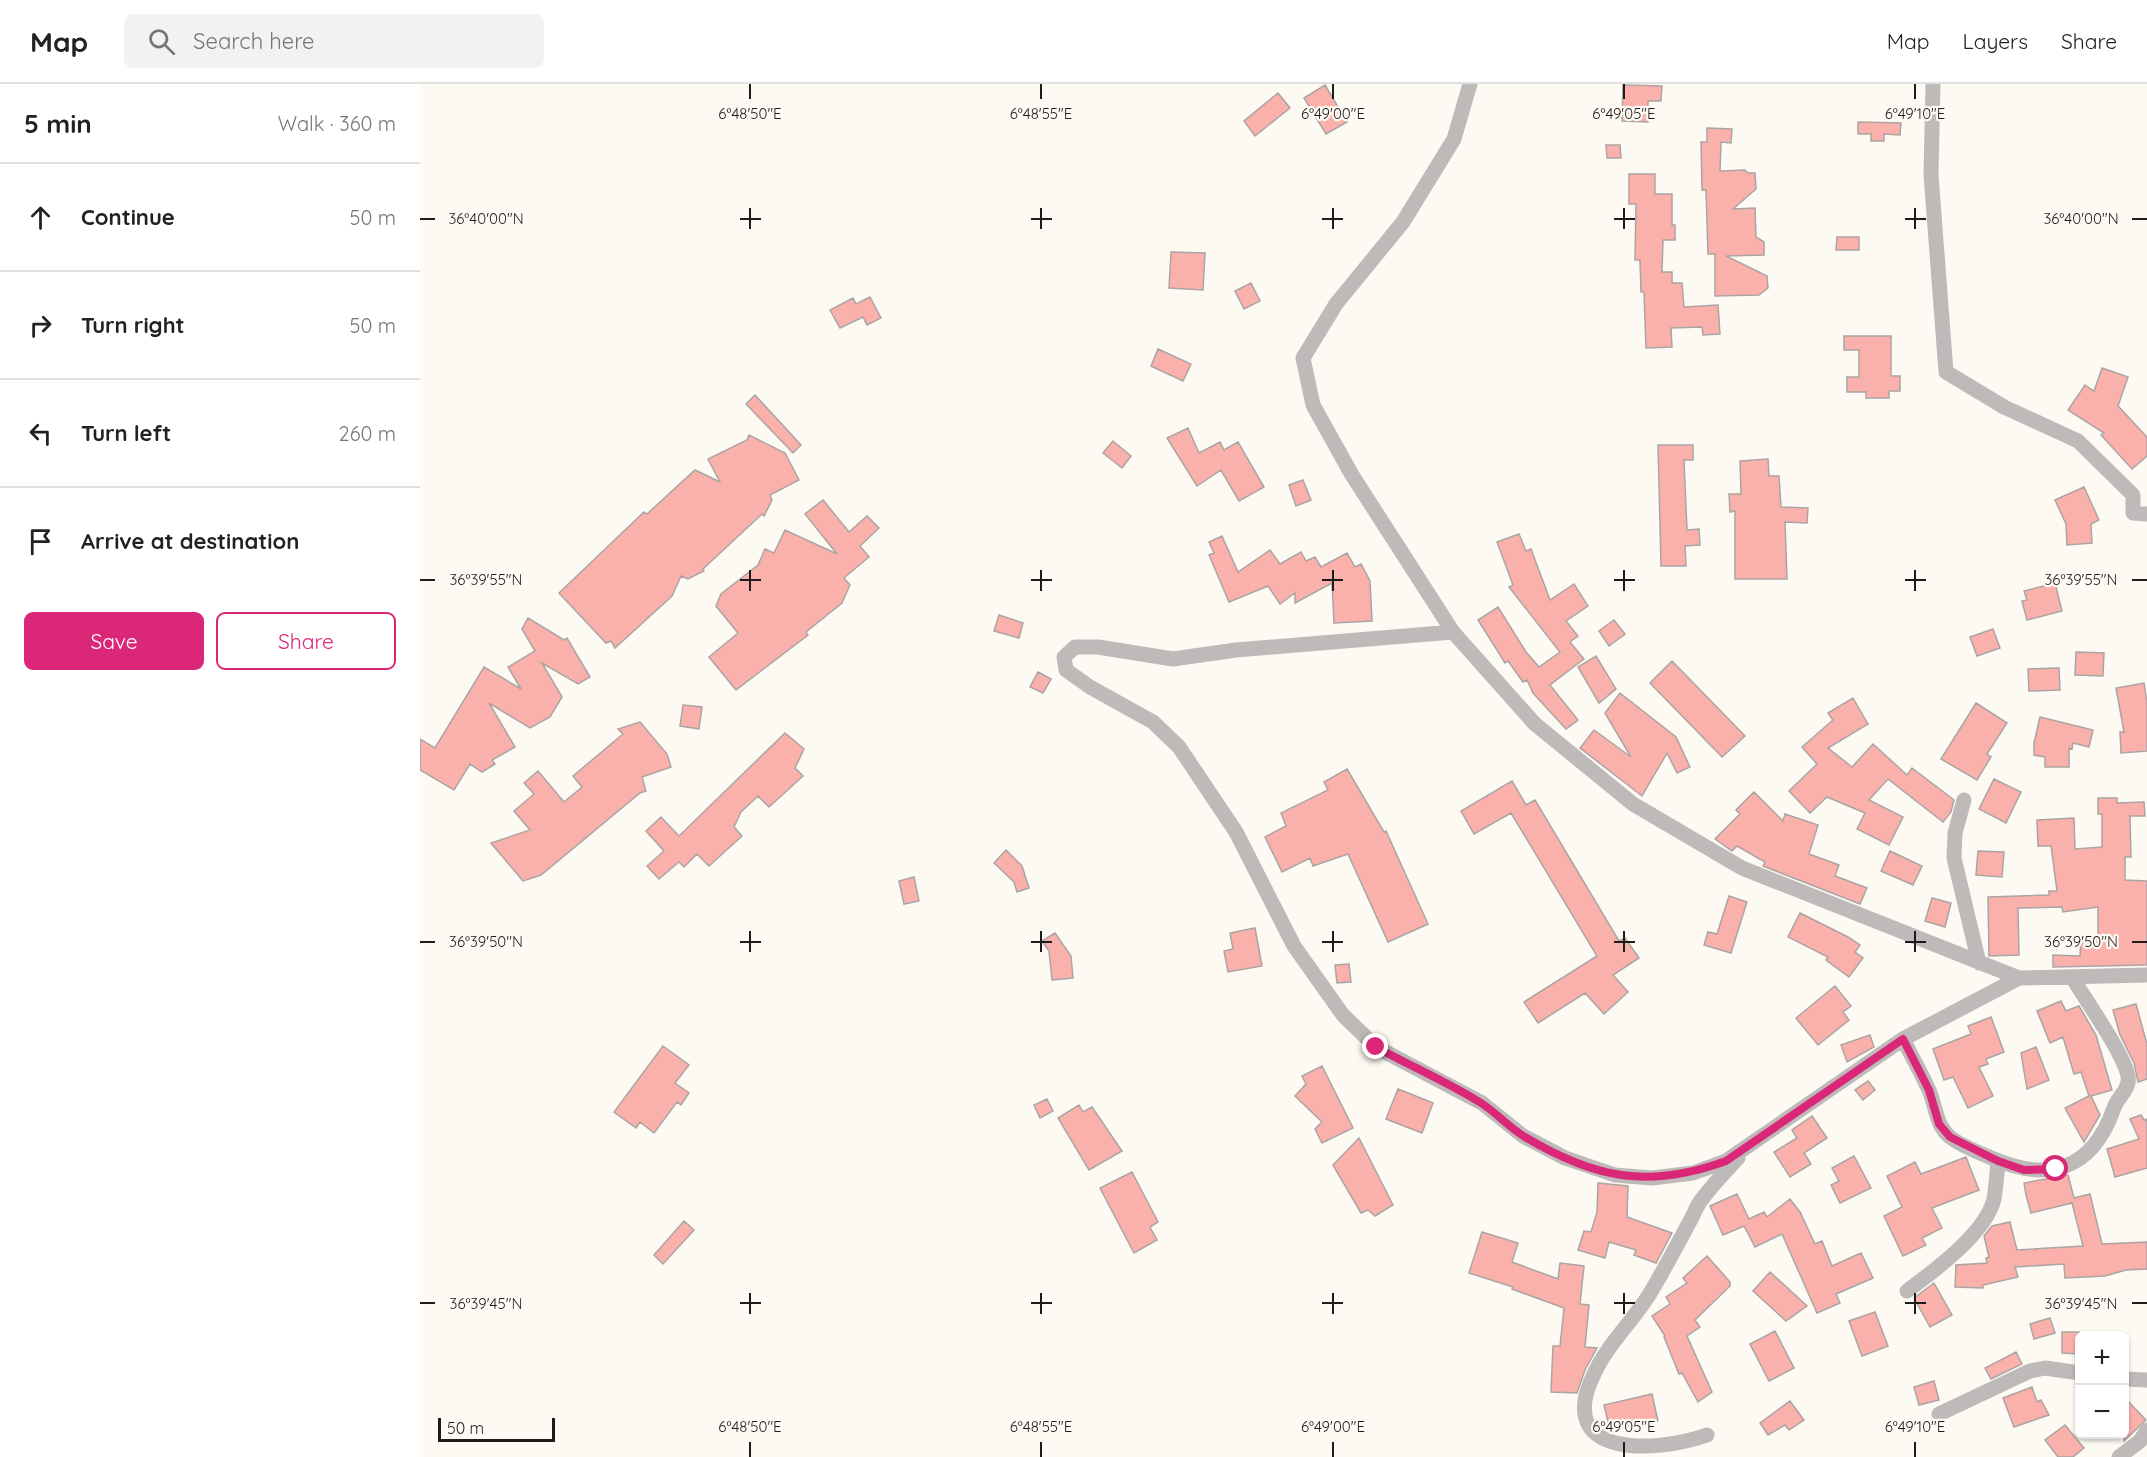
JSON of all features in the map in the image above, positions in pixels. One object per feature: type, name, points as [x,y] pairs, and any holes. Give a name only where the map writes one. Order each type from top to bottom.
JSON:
[{"type":"street","points":[[1470,84],[1454,139],[1404,222],[1335,304],[1303,358],[1313,405],[1352,475],[1453,632],[1535,724],[1633,804],[1742,868],[2019,978],[2147,975]]},
{"type":"street","points":[[1933,84],[1931,175],[1946,372],[2004,407],[2078,441],[2133,495],[2133,513],[2147,514]]},
{"type":"street","points":[[1453,632],[1236,650],[1173,659],[1098,647],[1075,647],[1065,657],[1066,670],[1090,687],[1154,722],[1179,747],[1236,832],[1294,946],[1343,1015],[1376,1047],[1482,1104],[1523,1136],[1565,1158],[1615,1175],[1653,1178],[1693,1173],[1726,1161],[1903,1039],[2019,978]]},
{"type":"street","points":[[1964,800],[1955,833],[1954,858],[1979,963]]},
{"type":"street","points":[[1903,1039],[1929,1090],[1939,1124],[1950,1137],[1998,1161],[2024,1170],[2056,1169],[2082,1159],[2101,1140],[2117,1100],[2128,1085],[2129,1078],[2072,977]]},
{"type":"street","points":[[1707,1435],[1688,1442],[1652,1447],[1619,1446],[1600,1441],[1590,1434],[1586,1418],[1587,1401],[1594,1375],[1605,1354],[1649,1296],[1700,1200],[1748,1146]]},
{"type":"street","points":[[1907,1291],[1936,1269],[1987,1215],[1994,1200],[1998,1161]]},
{"type":"street","points":[[1940,1414],[2030,1371],[2045,1368],[2075,1372]]},
{"type":"street","points":[[2129,1379],[2147,1380]]},
{"type":"street","points":[[2119,1457],[2140,1441],[2147,1430]]},
{"type":"building","points":[[1325,85],[1347,122],[1326,134],[1304,98]]},
{"type":"building","points":[[1623,85],[1662,86],[1661,101],[1648,101],[1648,122],[1622,121]]},
{"type":"building","points":[[1278,93],[1290,108],[1255,136],[1244,121]]},
{"type":"building","points":[[1858,122],[1901,123],[1900,135],[1884,134],[1884,141],[1871,141],[1871,134],[1858,134]]},
{"type":"building","points":[[1707,128],[1732,129],[1731,143],[1721,142],[1720,171],[1745,170],[1748,173],[1755,173],[1756,189],[1733,209],[1755,208],[1756,237],[1764,242],[1764,255],[1726,256],[1767,276],[1768,288],[1759,295],[1715,296],[1715,254],[1708,254],[1706,190],[1702,190],[1701,142],[1707,142]]},
{"type":"building","points":[[1606,145],[1620,145],[1621,158],[1607,158]]},
{"type":"building","points":[[1629,174],[1655,174],[1655,194],[1672,194],[1672,225],[1675,225],[1675,240],[1663,240],[1662,272],[1672,272],[1672,283],[1682,283],[1684,307],[1718,305],[1720,334],[1703,335],[1702,327],[1671,328],[1672,347],[1646,348],[1644,292],[1641,292],[1640,260],[1635,260],[1636,204],[1629,204]]},
{"type":"building","points":[[1837,237],[1859,237],[1859,250],[1836,250]]},
{"type":"building","points":[[1171,252],[1205,253],[1203,290],[1169,288]]},
{"type":"building","points":[[1251,283],[1260,301],[1244,309],[1235,291]]},
{"type":"building","points":[[870,297],[881,318],[867,325],[863,317],[840,328],[830,310],[853,298],[856,304]]},
{"type":"building","points":[[1844,336],[1891,336],[1891,376],[1900,376],[1900,391],[1889,391],[1889,398],[1866,398],[1866,392],[1847,392],[1847,377],[1859,377],[1859,350],[1844,350]]},
{"type":"building","points":[[1158,349],[1191,364],[1183,381],[1151,366]]},
{"type":"building","points":[[2102,368],[2128,377],[2118,406],[2147,437],[2147,456],[2132,469],[2101,435],[2104,433],[2068,410],[2085,385],[2094,391]]},
{"type":"building","points":[[755,395],[801,445],[793,453],[746,404]]},
{"type":"building","points":[[1188,428],[1199,453],[1220,442],[1224,450],[1238,442],[1264,487],[1239,501],[1221,470],[1197,486],[1167,438]]},
{"type":"building","points":[[749,435],[785,453],[799,480],[770,495],[772,500],[764,516],[762,514],[703,569],[704,571],[688,579],[681,576],[672,596],[615,648],[611,641],[606,643],[559,593],[644,512],[647,514],[695,470],[720,482],[708,459],[747,440]]},
{"type":"building","points":[[1113,441],[1131,456],[1122,468],[1103,453]]},
{"type":"building","points":[[1658,445],[1693,445],[1693,460],[1684,460],[1687,530],[1699,529],[1700,545],[1685,546],[1686,566],[1661,566]]},
{"type":"building","points":[[1768,459],[1769,476],[1779,476],[1781,507],[1808,508],[1807,523],[1785,522],[1787,579],[1735,579],[1735,511],[1730,512],[1729,494],[1741,494],[1740,461]]},
{"type":"building","points":[[1303,480],[1311,500],[1296,506],[1289,485]]},
{"type":"building","points":[[2084,487],[2099,520],[2091,524],[2092,543],[2067,545],[2066,524],[2055,500]]},
{"type":"building","points":[[823,500],[849,532],[867,516],[879,528],[860,546],[869,557],[844,578],[850,585],[842,603],[806,632],[808,635],[736,690],[709,657],[738,633],[716,606],[721,594],[758,565],[765,549],[774,553],[785,530],[837,554],[805,514]]},
{"type":"building","points":[[1519,534],[1526,551],[1531,549],[1550,600],[1574,584],[1588,606],[1566,621],[1578,636],[1570,642],[1584,659],[1550,685],[1578,720],[1566,729],[1533,693],[1527,680],[1523,682],[1508,661],[1505,663],[1478,620],[1498,607],[1526,652],[1539,667],[1560,652],[1509,587],[1513,585],[1497,542]]},
{"type":"building","points":[[1222,536],[1238,572],[1270,550],[1280,564],[1301,552],[1306,561],[1315,557],[1321,567],[1347,553],[1355,567],[1361,564],[1370,581],[1372,621],[1334,623],[1332,583],[1295,603],[1295,593],[1280,604],[1268,586],[1229,602],[1209,555],[1214,553],[1209,542]]},
{"type":"building","points":[[2055,583],[2062,611],[2027,620],[2022,601],[2027,600],[2024,591]]},
{"type":"building","points":[[999,615],[1023,623],[1019,638],[994,631]]},
{"type":"building","points":[[528,618],[564,640],[567,638],[590,677],[578,684],[542,663],[562,697],[550,717],[530,728],[489,703],[515,747],[492,760],[495,764],[482,772],[470,764],[454,790],[420,770],[420,739],[435,748],[484,667],[521,689],[508,667],[535,651],[522,629]]},
{"type":"building","points":[[1614,620],[1625,634],[1609,646],[1599,631]]},
{"type":"building","points":[[1993,629],[2000,648],[1977,656],[1970,637]]},
{"type":"building","points":[[2076,652],[2104,653],[2103,676],[2075,675]]},
{"type":"building","points":[[1596,656],[1616,689],[1599,703],[1578,667]]},
{"type":"building","points":[[1672,661],[1745,736],[1722,757],[1650,683]]},
{"type":"building","points":[[2059,668],[2060,690],[2029,691],[2028,669]]},
{"type":"building","points":[[1038,672],[1051,679],[1043,693],[1030,687]]},
{"type":"building","points":[[2144,683],[2147,702],[2147,751],[2121,753],[2120,732],[2124,732],[2116,688]]},
{"type":"building","points":[[1620,693],[1676,737],[1690,767],[1677,773],[1667,753],[1642,796],[1580,748],[1594,730],[1631,757],[1605,713]]},
{"type":"building","points":[[1853,698],[1868,724],[1828,748],[1852,767],[1873,744],[1907,775],[1912,768],[1954,800],[1951,812],[1943,822],[1888,779],[1869,800],[1903,817],[1889,845],[1857,829],[1865,813],[1827,797],[1810,813],[1789,791],[1817,764],[1802,747],[1833,720],[1828,713]]},
{"type":"building","points":[[1976,703],[2007,723],[1987,754],[1991,757],[1977,780],[1941,759]]},
{"type":"building","points":[[683,705],[702,707],[699,729],[680,726]]},
{"type":"building","points":[[2040,717],[2093,730],[2089,747],[2073,743],[2072,749],[2069,748],[2069,767],[2045,767],[2045,757],[2034,755],[2034,743]]},
{"type":"building","points":[[640,722],[667,754],[671,767],[642,777],[646,791],[640,793],[541,875],[523,881],[491,843],[530,830],[514,811],[534,794],[524,783],[538,771],[564,802],[582,787],[573,776],[623,734],[618,729]]},
{"type":"building","points":[[785,733],[804,749],[795,768],[803,776],[769,807],[758,796],[741,812],[734,827],[742,836],[709,866],[697,854],[684,867],[679,862],[659,879],[647,866],[664,851],[646,831],[661,817],[679,836]]},
{"type":"building","points":[[1347,769],[1384,832],[1386,831],[1428,924],[1388,942],[1348,854],[1313,866],[1310,858],[1282,872],[1265,837],[1286,826],[1281,813],[1328,790],[1324,782]]},
{"type":"building","points":[[1994,779],[2021,792],[2006,823],[1979,809]]},
{"type":"building","points":[[1512,781],[1526,805],[1535,800],[1619,941],[1625,938],[1639,958],[1613,975],[1628,992],[1604,1014],[1585,993],[1538,1023],[1524,1002],[1597,956],[1511,813],[1474,834],[1461,811]]},
{"type":"building","points":[[1754,792],[1783,821],[1785,814],[1818,825],[1809,854],[1839,865],[1835,876],[1867,888],[1860,904],[1763,866],[1765,862],[1737,846],[1732,851],[1715,839],[1740,814],[1736,810]]},
{"type":"building","points":[[2098,798],[2117,798],[2117,803],[2144,802],[2145,816],[2130,816],[2131,857],[2125,857],[2125,880],[2147,881],[2147,965],[2053,967],[2053,955],[2080,956],[2081,937],[2098,938],[2098,907],[2063,912],[2062,907],[2018,908],[2019,955],[1989,956],[1988,897],[2049,895],[2049,891],[2057,891],[2051,846],[2038,846],[2037,820],[2074,818],[2075,849],[2102,847],[2102,814],[2098,814]]},
{"type":"building","points":[[1006,850],[1022,866],[1029,888],[1017,892],[1014,882],[994,863]]},
{"type":"building","points":[[1890,851],[1922,866],[1913,885],[1881,871]]},
{"type":"building","points":[[1978,851],[2004,852],[2002,877],[1976,875]]},
{"type":"building","points":[[914,877],[919,901],[904,904],[899,881]]},
{"type":"building","points":[[1729,896],[1747,902],[1731,953],[1704,945],[1708,932],[1717,934]]},
{"type":"building","points":[[1932,898],[1951,903],[1945,927],[1925,921]]},
{"type":"building","points":[[1800,913],[1860,945],[1855,952],[1863,958],[1849,977],[1826,960],[1828,957],[1788,937]]},
{"type":"building","points":[[1255,928],[1262,966],[1228,972],[1224,951],[1233,949],[1230,933]]},
{"type":"building","points":[[1055,933],[1071,956],[1073,978],[1052,980],[1049,951],[1042,941]]},
{"type":"building","points":[[1349,964],[1351,982],[1337,983],[1335,965]]},
{"type":"building","points":[[1835,986],[1851,1006],[1843,1012],[1849,1020],[1818,1045],[1796,1018]]},
{"type":"building","points":[[2061,1001],[2066,1011],[2079,1006],[2096,1035],[2112,1090],[2091,1096],[2100,1115],[2084,1142],[2065,1108],[2089,1096],[2081,1072],[2074,1074],[2063,1037],[2050,1043],[2037,1011]]},
{"type":"building","points":[[2136,1004],[2147,1044],[2147,1079],[2138,1082],[2134,1063],[2120,1035],[2113,1010]]},
{"type":"building","points":[[1991,1017],[2004,1052],[1986,1059],[1988,1064],[1979,1067],[1993,1096],[1968,1108],[1953,1077],[1944,1080],[1933,1049],[1971,1034],[1968,1026]]},
{"type":"building","points":[[1870,1035],[1874,1047],[1847,1062],[1841,1045]]},
{"type":"building","points":[[663,1046],[689,1065],[675,1083],[689,1093],[681,1105],[677,1102],[654,1133],[640,1122],[636,1128],[614,1112]]},
{"type":"building","points":[[2036,1047],[2049,1080],[2027,1089],[2021,1053]]},
{"type":"building","points":[[1322,1066],[1353,1128],[1322,1143],[1315,1129],[1322,1122],[1295,1096],[1306,1084],[1302,1076]]},
{"type":"building","points":[[1868,1081],[1875,1090],[1863,1100],[1855,1090]]},
{"type":"building","points":[[1398,1089],[1433,1103],[1422,1133],[1386,1119]]},
{"type":"building","points":[[1047,1099],[1053,1111],[1040,1118],[1034,1105]]},
{"type":"building","points":[[1079,1105],[1083,1112],[1092,1107],[1122,1151],[1089,1170],[1058,1118]]},
{"type":"building","points":[[2141,1115],[2144,1120],[2147,1119],[2147,1168],[2115,1177],[2107,1149],[2139,1139],[2130,1119]]},
{"type":"building","points":[[1812,1116],[1827,1138],[1804,1153],[1811,1164],[1790,1177],[1774,1152],[1797,1138],[1792,1130]]},
{"type":"building","points":[[1359,1138],[1393,1205],[1375,1216],[1368,1210],[1361,1213],[1333,1165]]},
{"type":"building","points":[[1854,1156],[1871,1188],[1840,1203],[1831,1185],[1839,1181],[1832,1168]]},
{"type":"building","points":[[1966,1157],[1979,1190],[1932,1208],[1942,1228],[1922,1238],[1926,1245],[1903,1256],[1884,1216],[1902,1207],[1887,1176],[1915,1162],[1921,1174]]},
{"type":"building","points":[[1132,1172],[1158,1222],[1150,1227],[1157,1240],[1134,1253],[1100,1188]]},
{"type":"building","points":[[2068,1175],[2074,1198],[2090,1194],[2102,1244],[2147,1242],[2147,1269],[2126,1270],[2105,1276],[2065,1278],[2064,1264],[2015,1267],[2018,1277],[1983,1285],[1983,1288],[1955,1287],[1956,1265],[1987,1263],[1986,1258],[1989,1257],[1984,1236],[1992,1226],[2010,1222],[2017,1250],[2083,1246],[2072,1203],[2031,1213],[2026,1195],[2024,1183]]},
{"type":"building","points":[[1598,1183],[1628,1186],[1627,1217],[1672,1233],[1656,1263],[1634,1255],[1636,1250],[1609,1242],[1605,1258],[1578,1250],[1584,1231],[1591,1232],[1597,1212]]},
{"type":"building","points":[[1737,1194],[1749,1219],[1764,1212],[1767,1217],[1790,1199],[1800,1212],[1815,1244],[1822,1241],[1832,1266],[1861,1253],[1873,1278],[1836,1294],[1840,1303],[1817,1313],[1782,1234],[1755,1247],[1744,1226],[1723,1235],[1710,1206]]},
{"type":"building","points":[[684,1221],[694,1230],[663,1264],[654,1255]]},
{"type":"building","points":[[1482,1232],[1518,1243],[1512,1262],[1558,1279],[1560,1263],[1584,1266],[1580,1304],[1589,1305],[1585,1347],[1597,1348],[1585,1370],[1577,1393],[1551,1392],[1553,1346],[1560,1346],[1564,1308],[1512,1289],[1513,1287],[1469,1273]]},
{"type":"building","points":[[1707,1256],[1730,1282],[1730,1286],[1695,1320],[1700,1327],[1687,1336],[1712,1392],[1698,1402],[1682,1373],[1679,1374],[1665,1336],[1652,1316],[1670,1304],[1666,1297],[1687,1283],[1683,1278]]},
{"type":"building","points":[[1770,1272],[1807,1306],[1786,1321],[1753,1291]]},
{"type":"building","points":[[1934,1283],[1952,1315],[1930,1327],[1914,1298]]},
{"type":"building","points":[[1875,1312],[1888,1346],[1862,1356],[1849,1321]]},
{"type":"building","points":[[2050,1318],[2055,1333],[2034,1339],[2030,1324]]},
{"type":"building","points":[[1775,1331],[1794,1368],[1769,1381],[1750,1344]]},
{"type":"building","points":[[2062,1332],[2075,1332],[2075,1354],[2062,1353]]},
{"type":"building","points":[[2016,1352],[2022,1364],[1991,1379],[1985,1368]]},
{"type":"building","points":[[1934,1381],[1939,1400],[1919,1405],[1914,1387]]},
{"type":"building","points":[[2032,1387],[2037,1402],[2041,1400],[2049,1415],[2014,1427],[2003,1398]]},
{"type":"building","points":[[1652,1394],[1658,1421],[1610,1430],[1604,1405]]},
{"type":"building","points":[[1790,1401],[1804,1420],[1789,1430],[1785,1425],[1768,1435],[1760,1423]]},
{"type":"building","points":[[2129,1402],[2146,1420],[2129,1436]]},
{"type":"building","points":[[2065,1425],[2084,1448],[2073,1457],[2058,1457],[2045,1440]]},
{"type":"route","points":[[1376,1047],[1482,1104],[1523,1136],[1565,1158],[1615,1175],[1653,1178],[1693,1173],[1726,1161],[1903,1039],[1929,1090],[1939,1124],[1950,1137],[1971,1149],[2024,1170],[2056,1169]]}]
